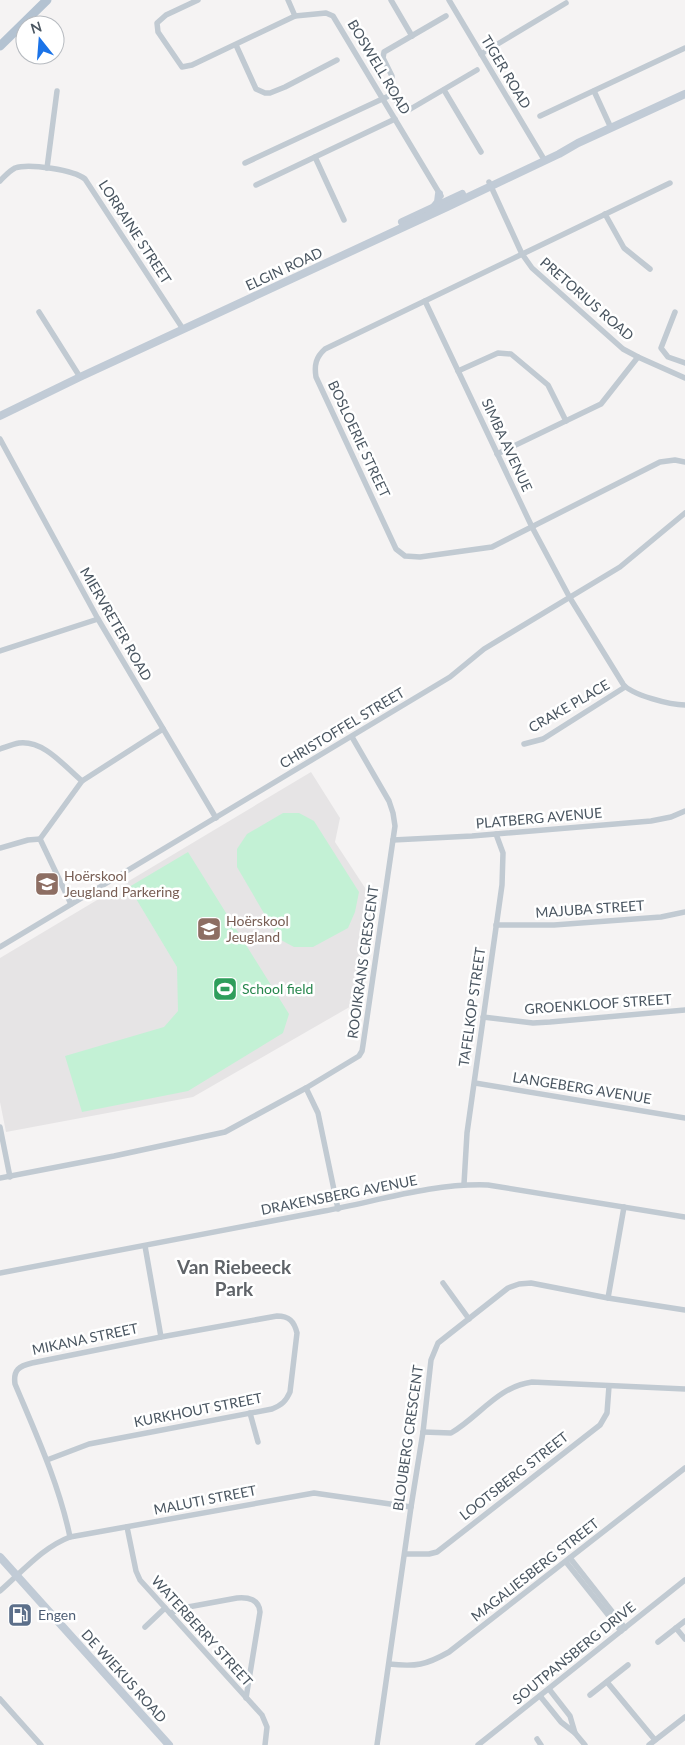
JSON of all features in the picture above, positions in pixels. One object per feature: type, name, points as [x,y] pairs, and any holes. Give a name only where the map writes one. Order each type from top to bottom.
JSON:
[{"type":"main road","points":[[0,46],[47,0]]},
{"type":"street","name":"BOSWELL ROAD","points":[[198,0],[166,14],[157,23],[158,32],[182,67],[188,67],[295,16],[326,13],[333,16],[446,205]]},
{"type":"street","points":[[288,0],[295,16]]},
{"type":"street","points":[[391,0],[412,36]]},
{"type":"street","name":"TIGER ROAD","points":[[449,0],[544,159]]},
{"type":"street","points":[[481,54],[566,3]]},
{"type":"street","points":[[446,16],[386,51],[383,55],[382,58],[392,76],[393,94],[400,107],[405,111],[477,70]]},
{"type":"street","points":[[236,45],[256,88],[265,93],[285,87],[338,60]]},
{"type":"street","points":[[540,116],[685,48]]},
{"type":"street","points":[[444,90],[481,152]]},
{"type":"street","points":[[47,168],[57,91]]},
{"type":"street","points":[[594,91],[611,128]]},
{"type":"street","points":[[245,163],[393,94]]},
{"type":"street","name":"ELGIN ROAD","points":[[0,411],[685,94]]},
{"type":"street","points":[[256,185],[395,119]]},
{"type":"street","points":[[315,157],[344,220]]},
{"type":"street","name":"LORRAINE STREET","points":[[0,181],[18,167],[47,168],[72,172],[85,179],[182,328]]},
{"type":"street","name":"BOSLOERIE STREET","points":[[670,183],[325,349],[319,354],[315,364],[316,377],[396,549],[400,553],[412,557],[486,549],[499,545],[660,462],[675,460],[685,462]]},
{"type":"street","name":"PRETORIUS ROAD","points":[[491,184],[522,254],[536,273],[623,349],[638,358],[685,378]]},
{"type":"street","points":[[434,207],[438,202],[439,194]]},
{"type":"street","name":"ELGIN ROAD","points":[[182,328],[434,207],[446,205]]},
{"type":"street","points":[[605,214],[624,248],[650,269]]},
{"type":"street","name":"SIMBA AVENUE","points":[[425,301],[532,527],[570,598],[625,687]]},
{"type":"street","points":[[39,312],[79,375]]},
{"type":"street","points":[[675,312],[661,348],[665,355],[685,363]]},
{"type":"street","points":[[458,371],[498,353],[510,354],[548,385],[566,422]]},
{"type":"street","points":[[497,454],[601,404],[638,358]]},
{"type":"street","name":"ELGIN ROAD","points":[[0,416],[79,375]]},
{"type":"street","name":"MIERVRETER ROAD","points":[[0,438],[98,619],[216,818]]},
{"type":"street","name":"CHRISTOFFEL STREET","points":[[0,947],[450,677],[484,649],[620,567],[685,513]]},
{"type":"street","points":[[0,651],[98,619]]},
{"type":"street","points":[[625,687],[649,697],[685,705]]},
{"type":"street","name":"CRAKE PLACE","points":[[524,744],[543,739],[625,687]]},
{"type":"street","points":[[0,848],[40,839],[82,781],[164,729]]},
{"type":"street","name":"ROOIKRANS CRESCENT","points":[[0,1178],[225,1132],[353,1061],[362,1051],[395,826],[389,801],[352,737]]},
{"type":"street","points":[[0,749],[19,743],[43,748],[82,781]]},
{"type":"street","name":"PLATBERG AVENUE","points":[[393,840],[496,834],[652,821],[671,817],[685,811]]},
{"type":"street","name":"TAFELKOP STREET","points":[[464,1184],[467,1133],[504,862],[501,845],[496,834]]},
{"type":"street","points":[[40,839],[71,904]]},
{"type":"street","name":"MAJUBA STREET","points":[[496,925],[554,925],[661,917],[685,912]]},
{"type":"street","name":"GROENKLOOF STREET","points":[[483,1017],[510,1021],[542,1022],[685,1010]]},
{"type":"street","name":"LANGEBERG AVENUE","points":[[474,1083],[685,1118]]},
{"type":"street","points":[[306,1088],[318,1113],[338,1209]]},
{"type":"street","points":[[0,1128],[10,1176]]},
{"type":"street","name":"DRAKENSBERG AVENUE","points":[[0,1273],[464,1184],[488,1185],[685,1217]]},
{"type":"street","points":[[608,1298],[624,1207]]},
{"type":"street","points":[[146,1246],[161,1337]]},
{"type":"street","points":[[443,1283],[469,1319]]},
{"type":"street","name":"BLOUBERG CRESCENT","points":[[377,1745],[411,1507],[424,1432],[431,1360],[438,1343],[508,1288],[519,1284],[531,1283],[685,1310]]},
{"type":"street","name":"MIKANA STREET","points":[[70,1537],[62,1504],[47,1460],[15,1384],[14,1377],[17,1369],[23,1365],[277,1316]]},
{"type":"street","name":"KURKHOUT STREET","points":[[47,1460],[89,1444],[280,1406],[287,1399],[290,1392],[297,1333],[291,1320],[285,1316],[277,1316]]},
{"type":"street","points":[[424,1432],[451,1433],[507,1389],[519,1384],[532,1382],[685,1388]]},
{"type":"street","name":"LOOTSBERG STREET","points":[[405,1554],[429,1554],[445,1546],[600,1425],[607,1413],[609,1386]]},
{"type":"street","points":[[250,1413],[258,1442]]},
{"type":"street","name":"MAGALIESBERG STREET","points":[[389,1664],[422,1664],[435,1660],[449,1652],[685,1468]]},
{"type":"street","name":"MALUTI STREET","points":[[0,1591],[58,1541],[70,1537],[314,1493],[411,1507]]},
{"type":"street","name":"WATERBERRY STREET","points":[[127,1527],[136,1571],[140,1580],[266,1721],[265,1745]]},
{"type":"street","name":"DE WIEKUS ROAD","points":[[0,1557],[169,1745]]},
{"type":"street","points":[[568,1560],[623,1630]]},
{"type":"street","name":"SOUTPANSBERG DRIVE","points":[[478,1745],[685,1580]]},
{"type":"street","points":[[145,1627],[167,1610],[237,1598],[252,1599],[257,1603],[260,1612],[246,1698]]},
{"type":"street","points":[[658,1642],[685,1621]]},
{"type":"street","points":[[676,1628],[685,1640]]},
{"type":"street","points":[[590,1695],[628,1665]]},
{"type":"street","points":[[607,1682],[655,1740]]},
{"type":"street","points":[[549,1688],[570,1716],[575,1733]]},
{"type":"street","points":[[540,1696],[561,1722],[575,1733],[585,1745]]},
{"type":"street","points":[[0,1699],[42,1745]]},
{"type":"street","points":[[649,1745],[685,1717]]},
{"type":"street","points":[[537,1739],[541,1745]]},
{"type":"shaded area","name":"Hoërskool Jeugland","points":[[311,772],[340,818],[335,842],[373,900],[360,1001],[193,1097],[6,1132],[0,1102],[0,958]]},
{"type":"green space","points":[[283,813],[299,813],[314,821],[359,892],[355,912],[348,928],[313,947],[294,947],[279,939],[237,867],[237,849],[247,834]]},
{"type":"green space","name":"School field","points":[[188,852],[289,1014],[283,1033],[188,1091],[82,1112],[65,1056],[164,1027],[178,1011],[177,967],[129,887]]},
{"type":"place","name":"Hoërskool Jeugland Parkering","points":[[47,884]]},
{"type":"place","name":"Hoërskool Jeugland","points":[[209,929]]},
{"type":"place","name":"School field","points":[[225,989]]},
{"type":"place","name":"Engen","points":[[20,1615]]},
{"type":"district","name":"Van Riebeeck Park","points":[[234,1278]]}]
